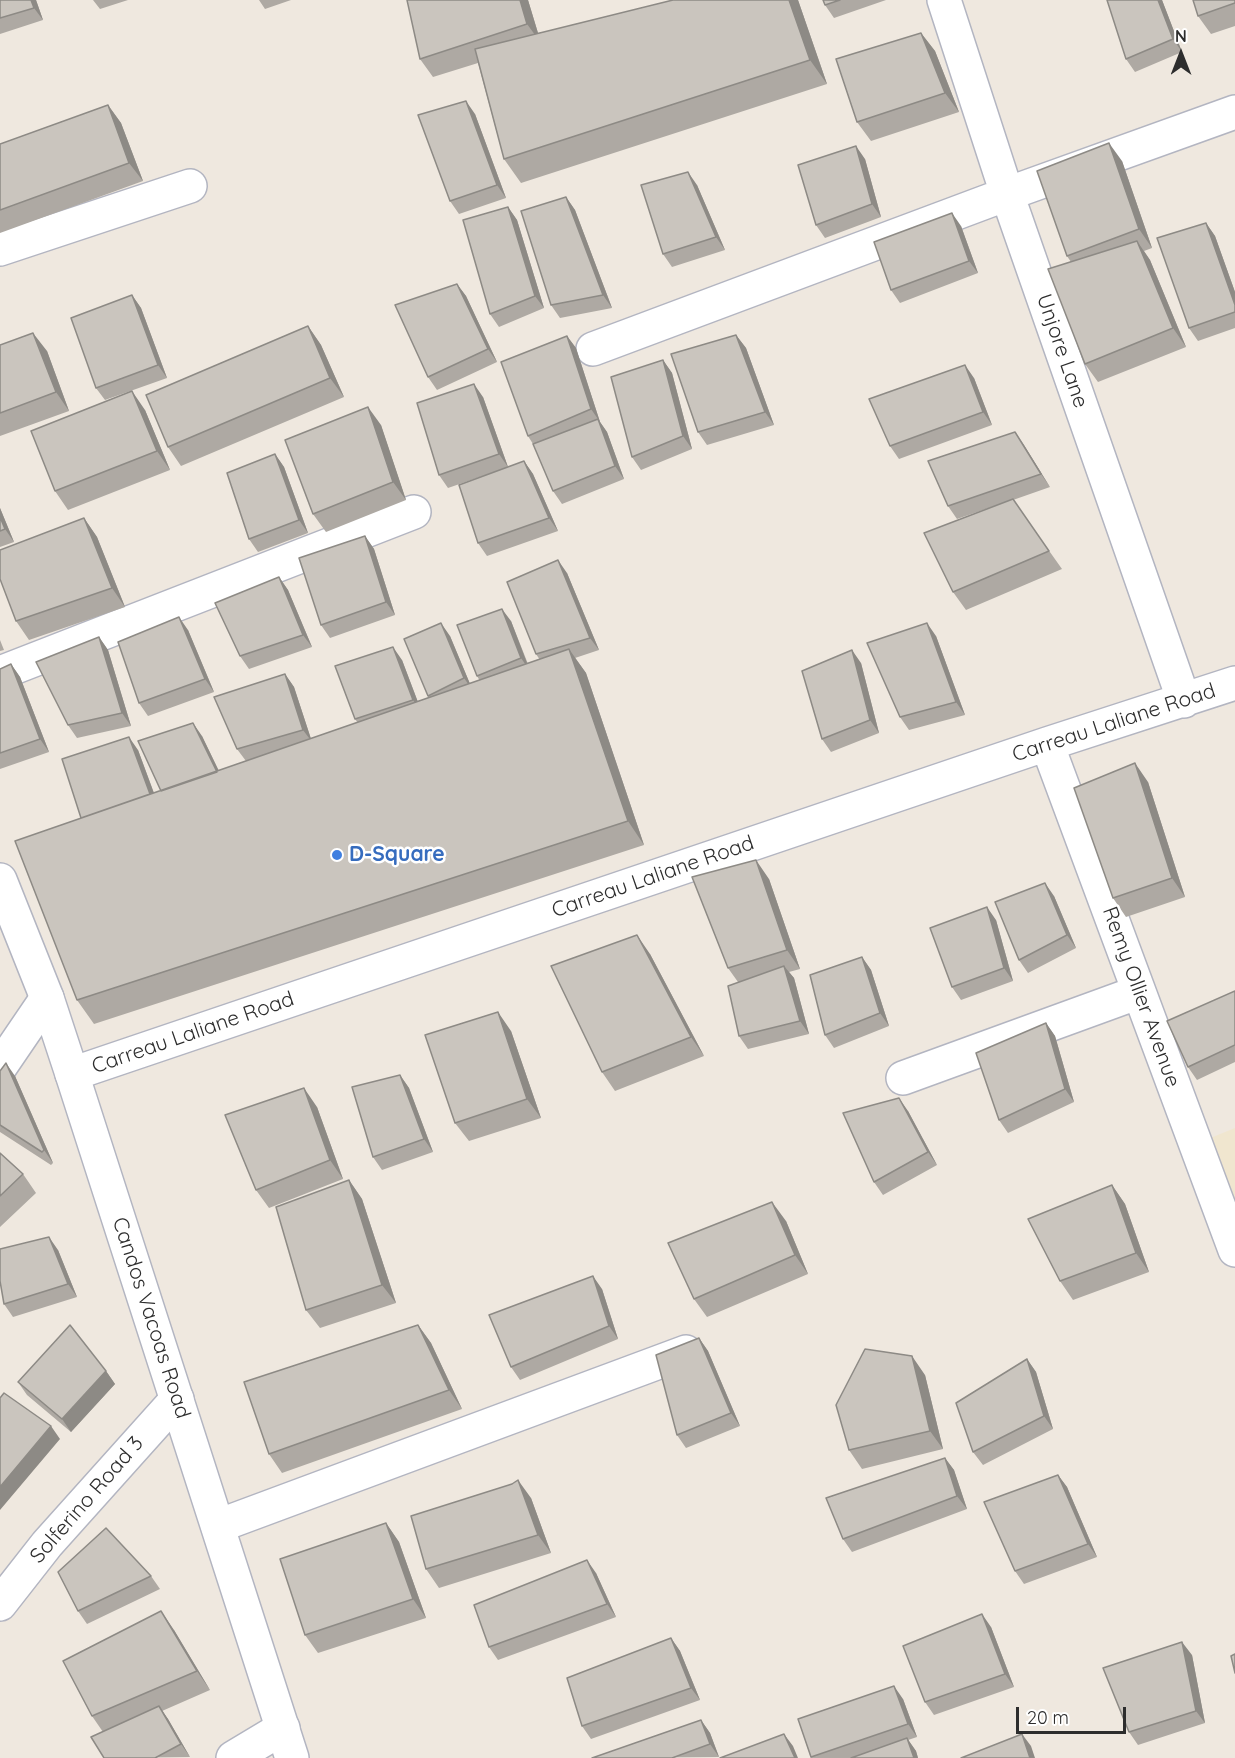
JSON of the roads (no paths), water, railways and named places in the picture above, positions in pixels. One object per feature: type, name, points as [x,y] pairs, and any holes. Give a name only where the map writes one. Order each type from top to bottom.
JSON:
[{"type":"street","name":"Unjore Lane","points":[[944,0],[1006,194],[1184,701]]},
{"type":"street","points":[[592,349],[1006,194],[1235,112]]},
{"type":"street","points":[[0,249],[190,186]]},
{"type":"street","points":[[0,673],[414,512]]},
{"type":"street","name":"Carreau Laliane Road","points":[[72,1074],[1047,744],[1235,683]]},
{"type":"street","name":"Remy Ollier Avenue","points":[[1047,744],[1235,1250]]},
{"type":"street","name":"Candos Vacoas Road","points":[[0,880],[47,998],[288,1743]]},
{"type":"street","points":[[903,1078],[1139,992]]},
{"type":"street","points":[[0,1067],[47,998]]},
{"type":"street","points":[[219,1526],[686,1352]]},
{"type":"street","name":"Solferino Road 3","points":[[0,1604],[47,1544],[177,1399]]},
{"type":"street","points":[[233,1758],[288,1743]]},
{"type":"place","name":"D-Square","points":[[337,855]]}]
